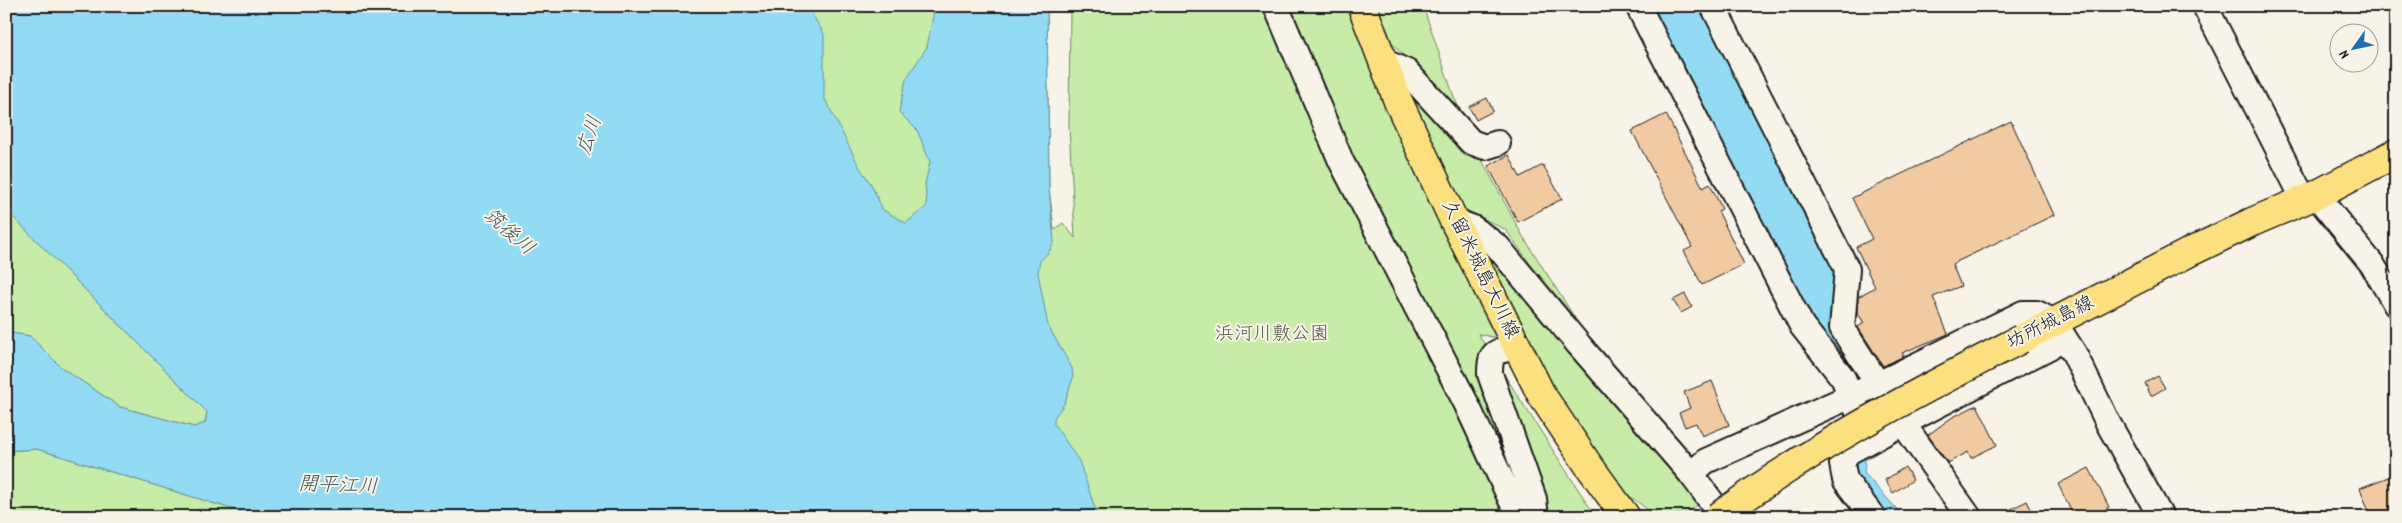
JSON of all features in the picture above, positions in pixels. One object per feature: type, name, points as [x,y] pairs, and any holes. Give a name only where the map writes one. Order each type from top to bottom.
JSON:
[{"type":"main road","name":"久留米城島大川線","points":[[1362,6],[1398,101],[1454,221],[1540,394],[1586,463],[1626,517]]},
{"type":"main road","name":"坊所城島線","points":[[1718,517],[1755,489],[1851,429],[2021,339],[2059,329],[2188,253],[2252,222],[2310,198],[2396,153]]},
{"type":"street","points":[[1276,6],[1341,161],[1466,403],[1510,500],[1524,511],[1536,515],[1534,499],[1490,374],[1490,358],[1495,352],[1517,347]]},
{"type":"street","points":[[1638,6],[1802,326],[1843,378],[1870,439]]},
{"type":"street","points":[[1713,6],[1847,269],[1842,328],[1878,384]]},
{"type":"street","points":[[2205,6],[2310,198],[2372,264],[2396,305]]},
{"type":"street","points":[[1383,61],[1407,72],[1471,142],[1485,147],[1498,143]]},
{"type":"street","points":[[1454,221],[1473,228],[1498,248],[1691,474],[1723,517]]},
{"type":"street","points":[[1691,474],[1706,461],[1878,384],[2023,314],[2037,313],[2059,329],[2074,352],[2108,425],[2160,517]]},
{"type":"street","points":[[1873,517],[1844,480],[1842,464],[1848,452],[1902,422],[2049,347],[2059,329]]},
{"type":"street","points":[[1902,422],[1969,517]]},
{"type":"green space","points":[[770,6],[987,6],[978,148],[879,269]]},
{"type":"green space","name":"浜河川敷公園","points":[[1047,6],[1049,188],[1054,230],[1063,223],[1075,238],[1069,126],[1070,6],[1351,6],[1497,338],[1478,334],[1596,517],[1016,517]]},
{"type":"green space","points":[[1375,6],[1423,6],[1455,100],[1477,138],[1387,37]]},
{"type":"green space","points":[[1410,104],[1421,104],[1463,155],[1482,160],[1522,235],[1575,318],[1531,265],[1506,230],[1457,205]]},
{"type":"green space","points":[[6,210],[207,412],[205,423],[194,427],[120,407],[62,368],[30,336],[6,332]]},
{"type":"green space","points":[[1483,247],[1701,503],[1686,513],[1671,515],[1648,510],[1626,493],[1568,416]]},
{"type":"green space","points":[[37,449],[258,517],[6,517],[6,451]]},
{"type":"water","points":[[6,6],[807,6],[824,34],[824,97],[883,210],[906,223],[927,206],[925,184],[930,162],[917,130],[899,112],[906,79],[927,47],[935,6],[1047,6],[1049,188],[1054,242],[1049,252],[1040,261],[1038,273],[1048,326],[1072,368],[1073,378],[1064,404],[1054,418],[1054,424],[1079,461],[1098,517],[258,517],[37,449],[6,451],[6,332],[30,336],[62,368],[120,407],[194,427],[205,423],[207,412],[6,210]]},
{"type":"water","points":[[1651,6],[1700,6],[1835,268],[1831,323],[1849,353],[1840,359],[1818,330]]},
{"type":"water","points":[[1897,433],[1900,439],[1865,460],[1864,473],[1904,517],[1890,517],[1860,484],[1854,468],[1854,459]]},
{"type":"building","points":[[1487,98],[1493,111],[1476,120],[1469,107]]},
{"type":"building","points":[[1666,114],[1703,188],[1710,184],[1722,209],[1718,211],[1744,264],[1702,285],[1684,251],[1692,247],[1632,131]]},
{"type":"building","points":[[2011,121],[2054,215],[1952,264],[1961,286],[1933,297],[1948,334],[1902,353],[1904,356],[1883,366],[1858,327],[1864,323],[1857,312],[1858,297],[1875,287],[1856,247],[1872,239],[1852,198]]},
{"type":"building","points":[[1509,155],[1520,177],[1543,165],[1562,199],[1518,222],[1488,166]]},
{"type":"building","points":[[1685,294],[1692,307],[1681,313],[1673,300]]},
{"type":"building","points":[[2158,376],[2165,388],[2151,396],[2145,383]]},
{"type":"building","points":[[1712,381],[1729,425],[1702,436],[1696,423],[1685,427],[1679,413],[1690,408],[1684,392]]},
{"type":"building","points":[[1977,405],[1997,445],[1971,458],[1968,452],[1948,463],[1928,435],[1951,418]]},
{"type":"building","points":[[1905,467],[1913,480],[1893,493],[1885,480]]},
{"type":"building","points":[[2089,468],[2109,507],[2106,509],[2110,517],[2074,517],[2058,484]]},
{"type":"building","points":[[2396,474],[2396,517],[2371,517],[2360,488]]},
{"type":"building","points":[[2027,501],[2035,517],[1995,517]]},
{"type":"water label","name":"広川","points":[[591,136]]},
{"type":"water label","name":"筑後川","points":[[508,233]]},
{"type":"water label","name":"開平江川","points":[[338,487]]}]
